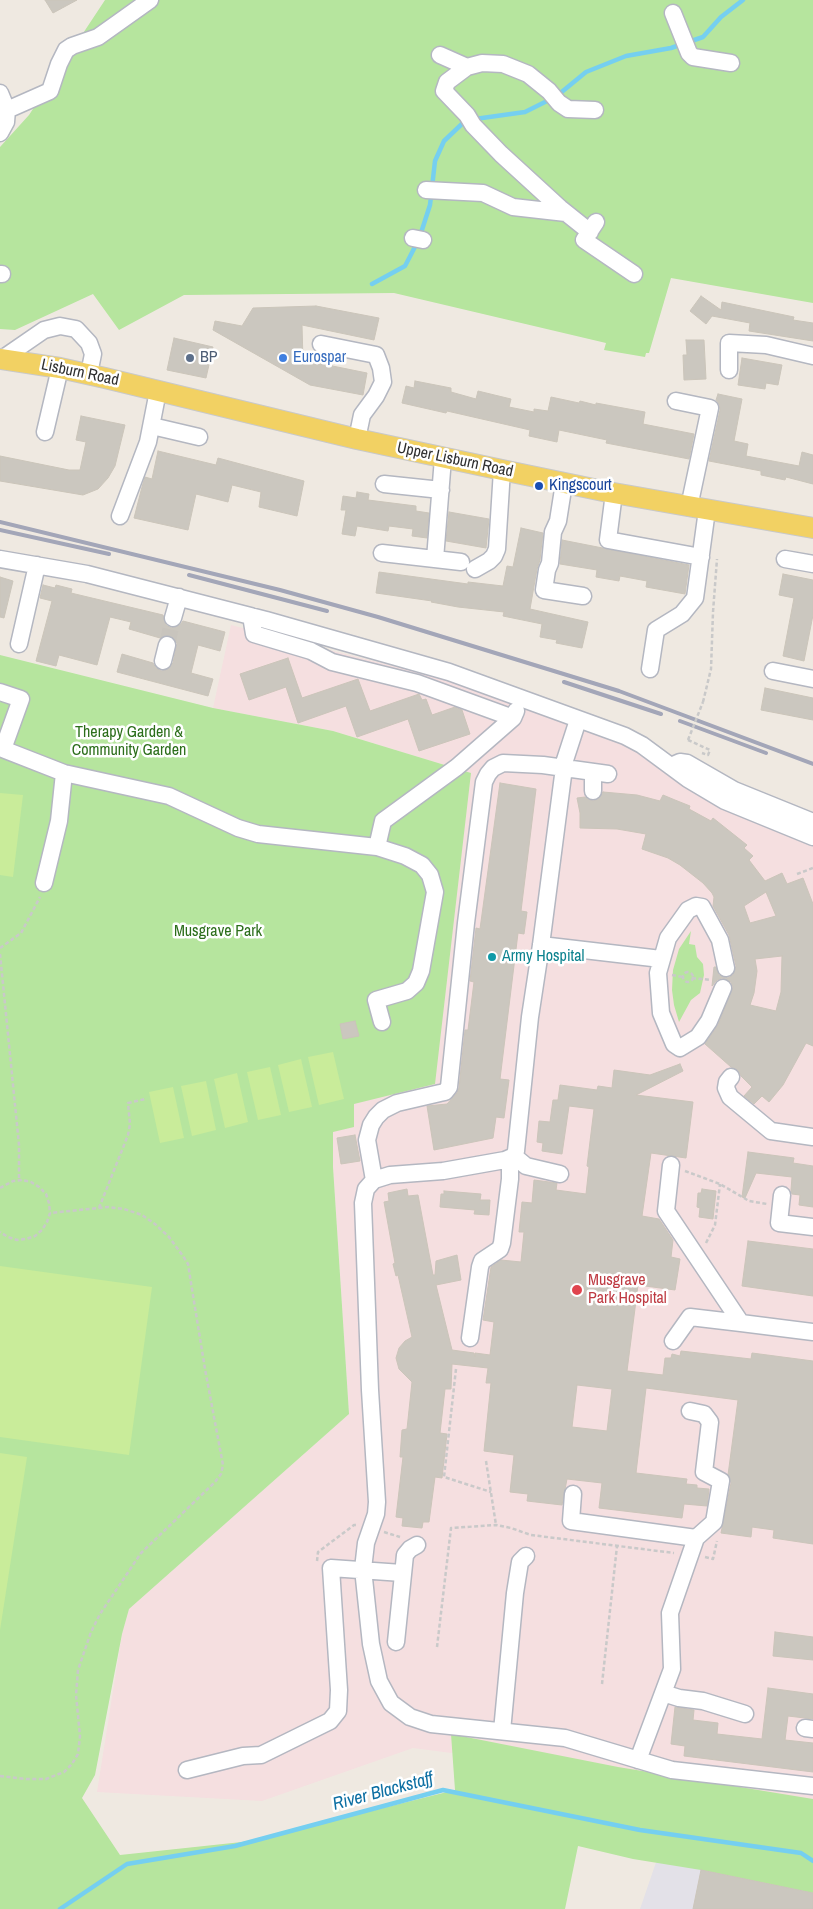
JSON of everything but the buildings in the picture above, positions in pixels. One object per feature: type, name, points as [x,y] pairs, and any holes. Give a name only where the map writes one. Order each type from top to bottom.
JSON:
[{"type":"main road","name":"Lisburn Road","points":[[1,359],[60,368],[158,391]]},
{"type":"main road","name":"Upper Lisburn Road","points":[[158,391],[357,440],[443,458],[614,493],[813,528]]},
{"type":"street","points":[[7,110],[50,91],[66,50],[98,37],[150,0]]},
{"type":"street","points":[[673,13],[682,38],[693,57],[731,63]]},
{"type":"street","points":[[440,55],[467,67]]},
{"type":"street","points":[[595,110],[568,109],[528,74],[503,64],[482,63],[467,67],[447,82],[444,91],[501,154],[566,213],[593,227],[584,240],[634,274]]},
{"type":"street","points":[[0,93],[7,110],[6,122],[0,133]]},
{"type":"street","points":[[431,191],[483,193],[513,207],[566,213]]},
{"type":"street","points":[[1,359],[44,330],[60,326],[76,329],[89,343],[93,354],[89,374]]},
{"type":"street","points":[[728,370],[729,343],[766,345],[813,356]]},
{"type":"street","points":[[321,344],[376,355],[381,368],[383,382],[376,396],[362,415],[357,440]]},
{"type":"street","points":[[45,432],[60,368]]},
{"type":"street","points":[[120,516],[148,442],[158,391]]},
{"type":"street","points":[[650,668],[656,630],[682,614],[695,598],[701,556],[698,508],[710,408],[676,401]]},
{"type":"street","points":[[152,426],[199,437]]},
{"type":"street","points":[[435,559],[443,458]]},
{"type":"street","points":[[382,553],[468,565],[489,561],[494,556],[497,548],[502,470]]},
{"type":"street","points":[[564,483],[558,521],[553,532],[550,563],[544,590],[583,596]]},
{"type":"street","points":[[384,484],[441,490]]},
{"type":"street","points":[[614,493],[608,540],[701,556]]},
{"type":"street","points":[[0,559],[87,574],[251,616],[449,672],[625,736],[642,745],[688,779],[726,801],[813,838]]},
{"type":"street","points":[[785,559],[813,564]]},
{"type":"street","points":[[19,644],[37,565]]},
{"type":"street","points":[[173,618],[178,597]]},
{"type":"street","points":[[251,616],[254,634],[311,651],[332,662],[418,683],[513,718]]},
{"type":"street","points":[[773,671],[813,679]]},
{"type":"street","points":[[0,692],[21,699],[2,748],[64,773],[169,796],[238,828],[258,834],[377,847],[405,856],[422,866],[430,875],[435,892],[421,971],[416,983],[407,991],[376,1000],[382,1022]]},
{"type":"street","points":[[377,847],[383,821],[457,767],[513,718],[520,698]]},
{"type":"street","points":[[470,1338],[482,1261],[500,1249],[502,1243],[512,1157],[518,1146],[530,1017],[542,945],[564,769],[578,720]]},
{"type":"street","points":[[671,766],[680,762],[688,763],[734,790],[813,822]]},
{"type":"street","points":[[374,1180],[368,1140],[370,1125],[383,1110],[396,1103],[445,1092],[448,1087],[484,782],[492,768],[503,763],[601,774],[593,790]]},
{"type":"street","points":[[44,883],[59,821],[64,773]]},
{"type":"street","points":[[718,984],[709,1021],[698,1037],[680,1048],[674,1044],[661,1014],[658,973],[668,938],[688,910],[696,906],[702,907],[720,940],[726,968]]},
{"type":"street","points":[[542,945],[661,958]]},
{"type":"street","points":[[731,1077],[727,1082],[726,1088],[730,1097],[771,1131],[813,1137]]},
{"type":"street","points":[[560,1174],[526,1166],[512,1157],[443,1171],[390,1175],[374,1180],[366,1189],[363,1203],[370,1390],[377,1502],[376,1514],[366,1543],[363,1569],[371,1644],[379,1680],[391,1703],[410,1717],[430,1724],[565,1738],[672,1770],[813,1786]]},
{"type":"street","points":[[671,1165],[666,1211],[741,1323]]},
{"type":"street","points":[[782,1200],[779,1223],[813,1227]]},
{"type":"street","points":[[673,1340],[690,1317],[813,1332]]},
{"type":"street","points":[[638,1760],[672,1669],[670,1613],[696,1538],[714,1522],[721,1481],[704,1472],[710,1422],[704,1414],[690,1411]]},
{"type":"street","points":[[573,1494],[571,1521],[696,1538]]},
{"type":"street","points":[[396,1642],[405,1555],[410,1548],[417,1545]]},
{"type":"street","points":[[502,1731],[520,1562],[526,1556]]},
{"type":"street","points":[[187,1770],[243,1756],[261,1755],[330,1721],[338,1711],[340,1690],[331,1568],[402,1573]]},
{"type":"street","points":[[663,1693],[679,1698],[703,1701],[745,1714]]},
{"type":"path","points":[[700,752],[708,755],[710,750],[688,740],[703,702],[711,668],[718,552]]},
{"type":"path","points":[[797,874],[813,868]]},
{"type":"path","points":[[0,948],[21,933],[38,902],[44,883]]},
{"type":"path","points":[[0,954],[19,1145],[19,1180]]},
{"type":"path","points":[[692,978],[718,984]]},
{"type":"path","points":[[99,1208],[128,1135],[130,1124],[128,1103],[145,1099]]},
{"type":"path","points":[[671,1165],[720,1184],[749,1201],[782,1200]]},
{"type":"path","points":[[0,1188],[12,1181],[31,1182],[46,1194],[50,1213],[48,1222],[35,1236],[17,1240],[0,1232]]},
{"type":"path","points":[[698,1259],[715,1224],[720,1184]]},
{"type":"path","points":[[0,1776],[46,1779],[64,1772],[72,1764],[78,1754],[80,1736],[76,1695],[78,1670],[91,1632],[100,1614],[141,1553],[215,1482],[221,1474],[223,1465],[188,1264],[169,1237],[142,1215],[124,1209],[99,1208],[50,1213]]},
{"type":"path","points":[[456,1369],[444,1477],[491,1492]]},
{"type":"path","points":[[486,1461],[496,1525]]},
{"type":"path","points":[[437,1647],[451,1528],[496,1525],[531,1535],[713,1558],[717,1541]]},
{"type":"path","points":[[602,1684],[617,1546]]},
{"type":"shaded area","name":"Musgrave Park Hospital","points":[[231,625],[436,677],[548,713],[615,737],[660,767],[813,828],[813,1814],[574,1769],[413,1748],[262,1801],[97,1792],[122,1634],[129,1609],[349,1414],[333,1167],[333,1132],[354,1104],[471,773],[333,731],[213,708]]},
{"type":"shaded area","points":[[664,1839],[813,1862],[813,1909],[640,1909]]},
{"type":"green space","points":[[105,0],[813,0],[813,303],[671,278],[649,353],[646,353],[645,357],[604,350],[606,343],[394,293],[184,295],[119,330],[93,294],[15,330],[0,329],[0,147],[29,115]]},
{"type":"green space","name":"Musgrave Park","points":[[0,655],[213,708],[333,731],[471,773],[435,1084],[354,1104],[354,1127],[333,1132],[333,1167],[349,1414],[129,1609],[122,1634],[95,1775],[82,1798],[120,1855],[251,1841],[455,1790],[451,1734],[618,1767],[813,1799],[813,1893],[701,1870],[633,1859],[578,1846],[565,1909],[0,1909]]},
{"type":"green space","points":[[0,793],[23,795],[13,877],[0,875]]},
{"type":"green space","points":[[691,931],[689,944],[695,945],[697,957],[703,964],[704,975],[700,993],[691,1000],[679,1022],[672,990],[673,970],[679,949]]},
{"type":"green space","points":[[333,1052],[344,1099],[319,1105],[308,1057]]},
{"type":"green space","points":[[301,1059],[312,1107],[289,1112],[278,1065]]},
{"type":"green space","points":[[270,1067],[281,1115],[258,1120],[247,1072]]},
{"type":"green space","points":[[237,1073],[248,1122],[225,1128],[214,1079]]},
{"type":"green space","points":[[206,1081],[216,1130],[192,1136],[181,1086]]},
{"type":"green space","points":[[173,1087],[184,1138],[160,1143],[149,1092]]},
{"type":"green space","points":[[0,1266],[152,1287],[129,1455],[0,1437]]},
{"type":"green space","points":[[0,1453],[27,1457],[0,1630]]},
{"type":"waterway","points":[[558,95],[586,72],[626,56],[671,48],[703,37],[721,17],[743,0]]},
{"type":"waterway","points":[[475,119],[525,112],[551,99]]},
{"type":"waterway","points":[[420,236],[430,205],[435,161],[444,141],[467,121]]},
{"type":"waterway","points":[[372,284],[405,266],[417,243]]},
{"type":"waterway","name":"River Blackstaff","points":[[60,1909],[127,1864],[235,1846],[443,1790],[640,1830],[801,1853],[813,1861]]},
{"type":"tunnel","points":[[167,645],[173,618]]},
{"type":"railway","points":[[0,522],[280,590],[378,617],[619,691],[813,764]]},
{"type":"railway","points":[[0,530],[109,554]]},
{"type":"railway","points":[[189,575],[327,611]]},
{"type":"railway","points":[[564,682],[661,714]]},
{"type":"railway","points":[[680,721],[766,753]]},
{"type":"place","name":"BP","points":[[190,358]]},
{"type":"place","name":"Eurospar","points":[[283,358]]},
{"type":"place","name":"Kingscourt","points":[[539,486]]},
{"type":"place","name":"Army Hospital","points":[[492,957]]},
{"type":"place","name":"Musgrave Park Hospital","points":[[577,1290]]},
{"type":"park label","name":"Therapy Garden & Community Garden","points":[[129,742]]}]
